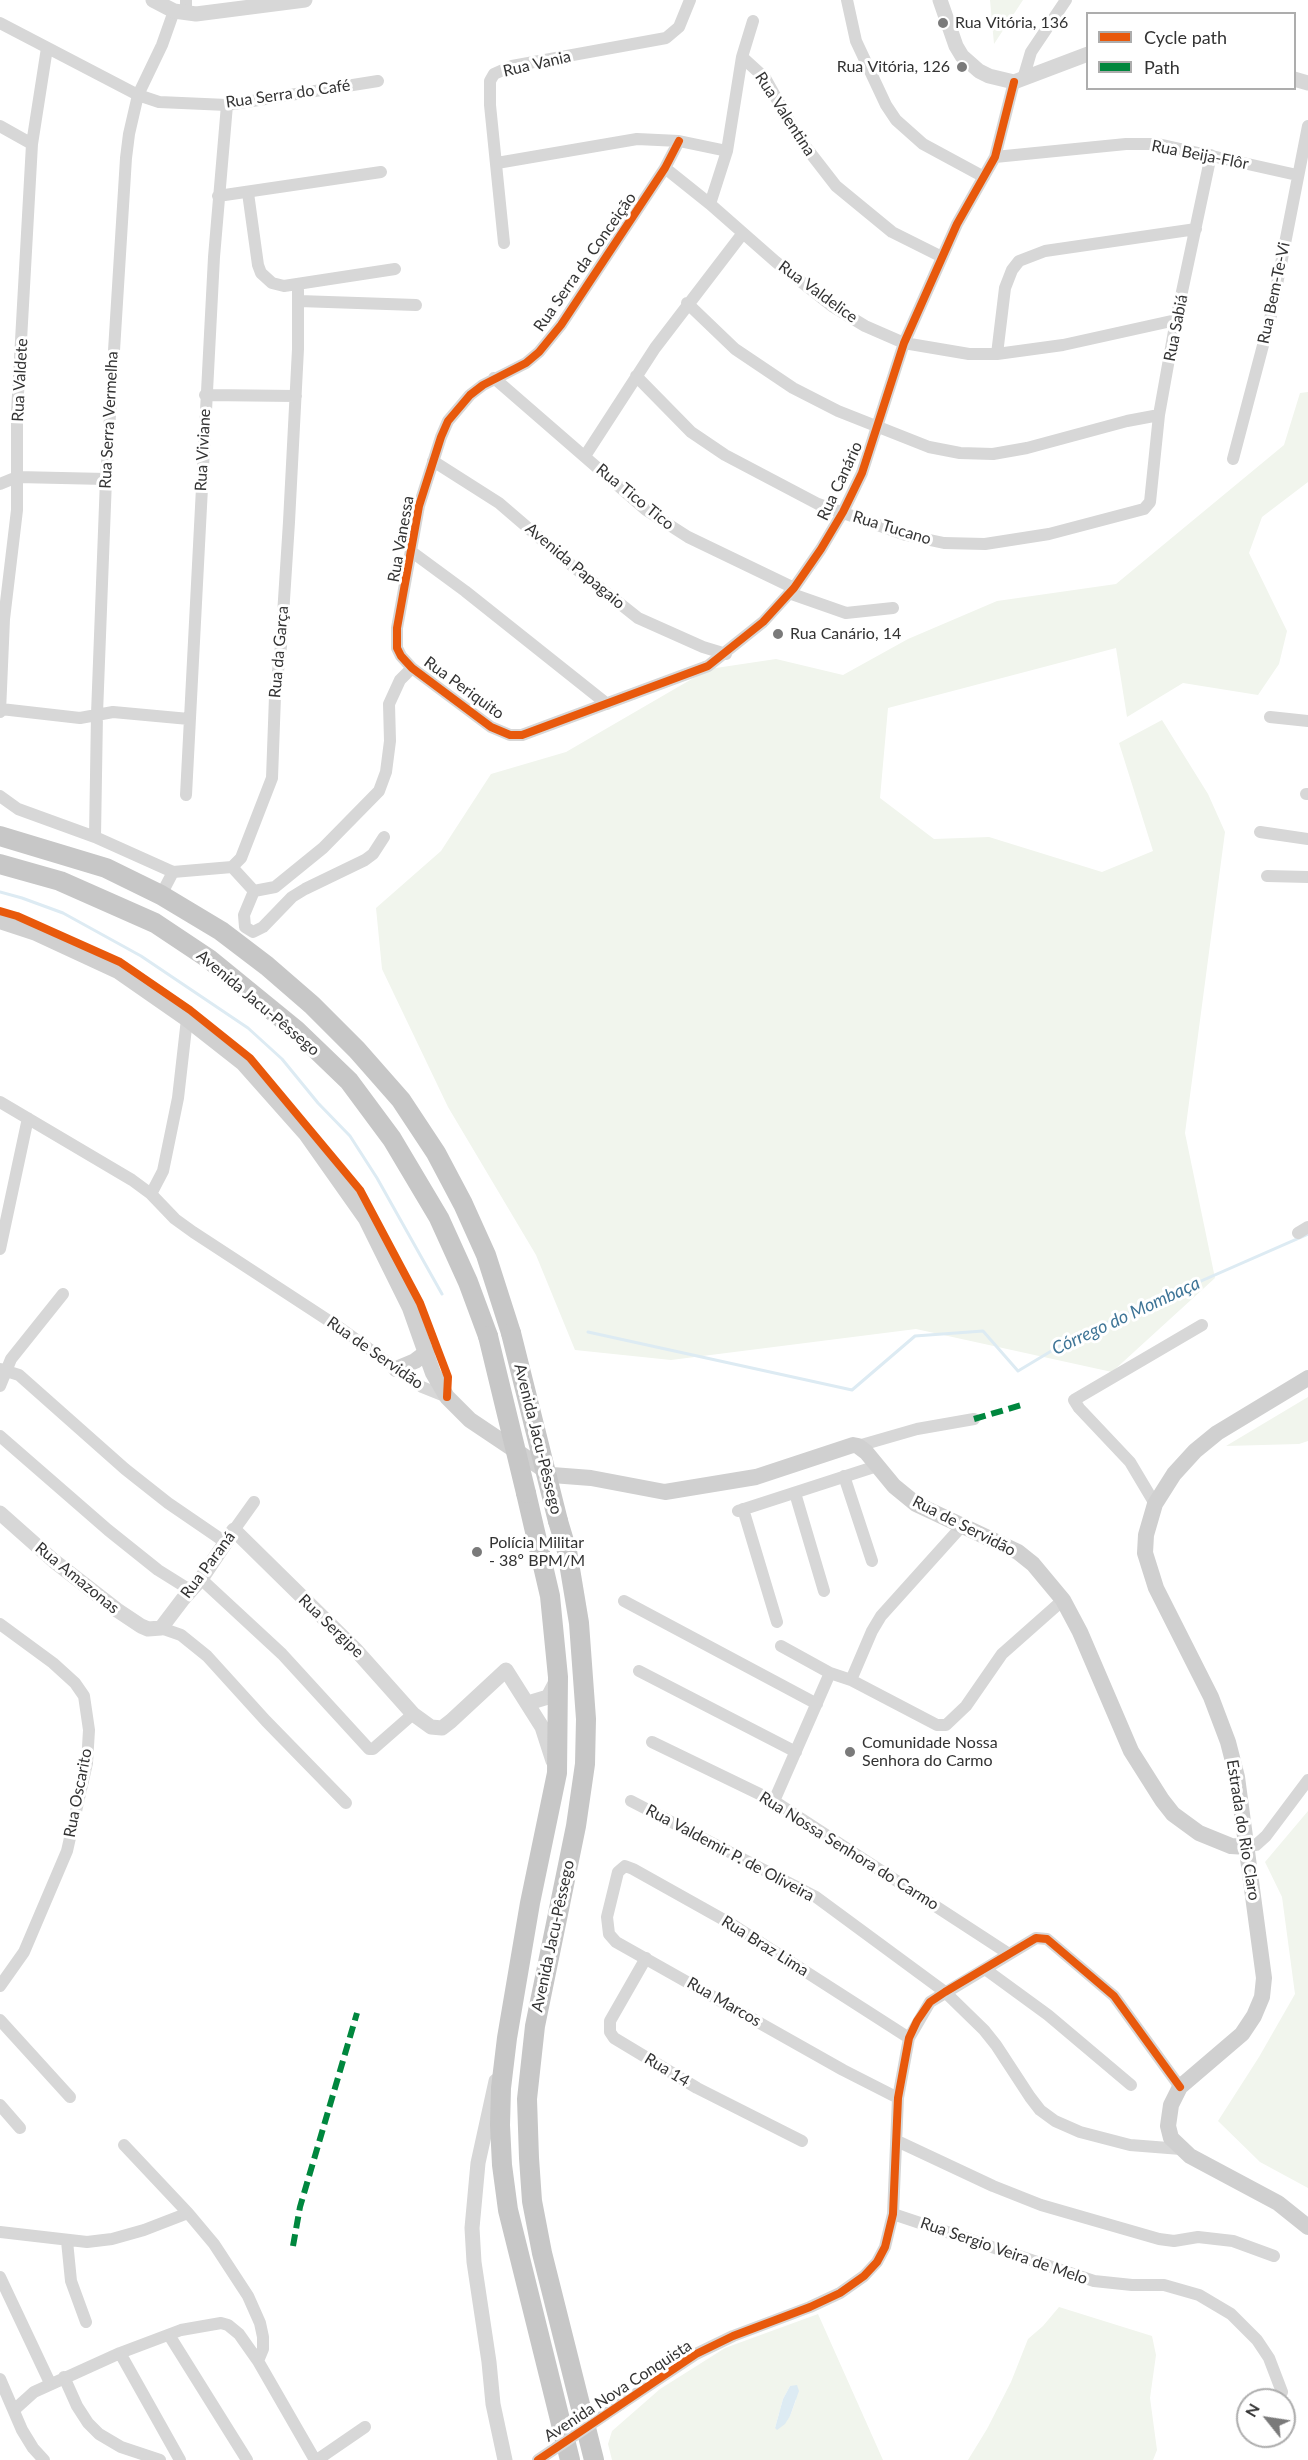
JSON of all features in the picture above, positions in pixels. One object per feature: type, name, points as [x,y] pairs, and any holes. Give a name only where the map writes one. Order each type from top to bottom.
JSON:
[{"type":"highway","name":"Avenida Jacu-Pêssego","points":[[0,836],[106,868],[161,895],[221,931],[267,966],[312,1005],[357,1050],[400,1100],[436,1153],[486,1255],[511,1333],[567,1551],[579,1623],[586,1719],[585,1764],[576,1826],[535,2026],[527,2099],[532,2201],[542,2253],[594,2460]]},
{"type":"highway","name":"Avenida Jacu-Pêssego","points":[[0,864],[60,881],[154,923],[209,958],[296,1030],[349,1081],[392,1139],[439,1218],[468,1282],[488,1336],[550,1596],[558,1677],[557,1773],[530,1903],[507,2038],[501,2088],[502,2165],[508,2210],[570,2460]]},
{"type":"main road","points":[[0,921],[36,933],[118,971],[187,1019],[243,1063],[306,1134],[366,1219],[410,1308],[433,1373],[447,1397]]},
{"type":"main road","points":[[396,1369],[415,1361],[427,1352]]},
{"type":"main road","name":"Estrada do Rio Claro","points":[[1181,2149],[1171,2138],[1168,2126],[1171,2105],[1180,2087],[1242,2034],[1254,2016],[1262,1996],[1264,1978],[1237,1777],[1228,1742],[1210,1697],[1168,1614],[1149,1568],[1146,1535],[1155,1504],[1174,1474],[1195,1451],[1217,1433],[1308,1378]]},
{"type":"main road","name":"Rua de Servidão","points":[[447,1397],[470,1420],[552,1475],[591,1478],[664,1492],[756,1477],[853,1445],[858,1446],[904,1495],[916,1504],[1018,1552],[1033,1564],[1063,1600],[1080,1632],[1131,1751],[1162,1800],[1179,1819],[1199,1833],[1231,1846],[1247,1847]]},
{"type":"main road","points":[[1181,2149],[1278,2203],[1308,2227]]},
{"type":"street","points":[[153,0],[182,8],[305,0]]},
{"type":"street","name":"Rua Vania","points":[[504,243],[490,105],[490,81],[494,74],[512,66],[666,38],[679,27],[690,0]]},
{"type":"street","points":[[847,0],[856,41],[882,97],[896,120],[922,144],[984,177]]},
{"type":"street","points":[[940,0],[956,46],[962,56],[979,71],[1002,81],[1019,80],[1086,55]]},
{"type":"street","name":"Rua Canário","points":[[516,736],[708,666],[726,654],[763,622],[792,590],[821,549],[862,473],[904,343],[957,224],[995,157],[1019,80],[1031,52],[1066,0]]},
{"type":"street","name":"Rua Serra Vermelha","points":[[95,837],[106,479],[126,158],[138,95],[182,8]]},
{"type":"street","points":[[711,204],[727,151],[742,57],[753,21]]},
{"type":"street","name":"Rua Serra do Café","points":[[0,23],[138,95],[159,102],[227,105],[378,81]]},
{"type":"street","name":"Rua Valdete","points":[[0,710],[5,573],[18,477],[17,411],[32,144],[47,48]]},
{"type":"street","name":"Rua Valentina","points":[[742,57],[765,78],[798,137],[836,186],[892,232],[942,258]]},
{"type":"street","name":"Rua Viviane","points":[[186,795],[205,395],[218,196],[227,105]]},
{"type":"street","points":[[0,126],[32,144]]},
{"type":"street","name":"Rua Bem-Te-Vi","points":[[1233,459],[1271,315],[1308,126]]},
{"type":"street","points":[[497,163],[637,140],[679,141],[727,151]]},
{"type":"street","name":"Rua Serra da Conceição","points":[[494,378],[526,363],[561,325],[665,168],[679,141]]},
{"type":"street","name":"Rua Beija-Flôr","points":[[995,157],[1147,144],[1184,148],[1297,175]]},
{"type":"street","name":"Rua Sabiá","points":[[1150,502],[1159,415],[1176,320],[1211,155]]},
{"type":"street","name":"Rua Valdelice","points":[[665,168],[832,306],[865,326],[904,343],[969,354],[997,354],[1063,345],[1176,320]]},
{"type":"street","points":[[218,196],[381,172]]},
{"type":"street","points":[[248,193],[261,273],[278,285],[395,269]]},
{"type":"street","points":[[997,354],[1005,288],[1012,270],[1019,261],[1046,251],[1196,230]]},
{"type":"street","points":[[585,456],[636,376],[687,303],[743,233]]},
{"type":"street","name":"Rua da Garça","points":[[232,867],[246,848],[272,778],[275,696],[281,646],[296,396],[298,284]]},
{"type":"street","points":[[299,301],[416,305]]},
{"type":"street","points":[[687,303],[735,349],[764,369],[838,411],[928,447],[960,453],[993,454],[1159,415]]},
{"type":"street","name":"Rua Tucano","points":[[636,376],[699,438],[784,488],[818,504],[906,535],[944,543],[985,544],[1049,534],[1144,508],[1150,502]]},
{"type":"street","name":"Rua Tico Tico","points":[[494,378],[585,456],[619,489],[668,526],[792,590],[846,613],[893,608]]},
{"type":"street","name":"Rua Vanessa","points":[[401,656],[397,648],[397,628],[419,506],[433,460],[448,421],[470,395],[494,378]]},
{"type":"street","points":[[205,395],[296,396]]},
{"type":"street","name":"Avenida Papagaio","points":[[433,460],[499,503],[638,618],[703,647],[726,654]]},
{"type":"street","points":[[0,484],[18,477],[106,479]]},
{"type":"street","points":[[412,552],[465,591],[607,704]]},
{"type":"street","name":"Rua Periquito","points":[[401,656],[412,668],[491,727],[516,736]]},
{"type":"street","points":[[254,891],[275,887],[287,879],[323,848],[379,791],[386,772],[390,741],[389,704],[400,680],[412,668]]},
{"type":"street","points":[[0,710],[80,718],[113,712],[189,719]]},
{"type":"street","points":[[1270,717],[1308,720]]},
{"type":"street","points":[[0,796],[18,809],[95,837],[173,872],[232,867],[254,891]]},
{"type":"street","points":[[1260,832],[1308,839]]},
{"type":"street","points":[[254,891],[243,915],[245,927],[254,932],[263,927],[292,897],[305,888],[365,860],[373,854],[384,837]]},
{"type":"street","points":[[161,895],[173,872]]},
{"type":"street","points":[[1267,876],[1308,877]]},
{"type":"street","points":[[151,1194],[163,1171],[178,1098],[187,1019]]},
{"type":"street","name":"Rua de Servidão","points":[[0,1102],[151,1194],[175,1219],[343,1330],[422,1387],[447,1397]]},
{"type":"street","points":[[0,1249],[28,1119]]},
{"type":"street","points":[[0,1386],[3,1370],[63,1293]]},
{"type":"street","points":[[1155,1504],[1130,1462],[1074,1400],[1202,1325]]},
{"type":"street","points":[[3,1370],[19,1375],[125,1469],[168,1503],[225,1542]]},
{"type":"street","points":[[858,1446],[916,1429],[974,1419]]},
{"type":"street","points":[[0,1436],[108,1530],[158,1570],[196,1585],[282,1654],[367,1747],[374,1749],[414,1714]]},
{"type":"street","points":[[777,1622],[741,1510],[877,1466]]},
{"type":"street","points":[[844,1476],[872,1561]]},
{"type":"street","points":[[795,1493],[824,1591]]},
{"type":"street","name":"Rua Paraná","points":[[161,1628],[196,1585],[254,1502]]},
{"type":"street","name":"Rua Amazonas","points":[[0,1513],[54,1561],[117,1610],[141,1626],[161,1628]]},
{"type":"street","points":[[851,1680],[881,1616],[962,1526]]},
{"type":"street","name":"Rua Sergipe","points":[[234,1530],[355,1649],[414,1714],[427,1724],[442,1728],[506,1670],[528,1703]]},
{"type":"street","points":[[781,1646],[830,1673],[851,1680],[937,1725],[946,1725],[966,1706],[1002,1654],[1063,1600]]},
{"type":"street","points":[[624,1601],[817,1704]]},
{"type":"street","name":"Rua Oscarito","points":[[0,1624],[75,1683],[84,1696],[89,1730],[87,1763],[67,1851],[24,1952],[2,1980]]},
{"type":"street","points":[[161,1628],[181,1635],[212,1660],[266,1721],[346,1803]]},
{"type":"street","points":[[639,1671],[796,1752]]},
{"type":"street","points":[[774,1801],[830,1673]]},
{"type":"street","points":[[557,1773],[542,1727],[528,1703],[548,1697],[558,1677]]},
{"type":"street","name":"Rua Nossa Senhora do Carmo","points":[[652,1742],[774,1801],[1009,1954]]},
{"type":"street","points":[[1247,1847],[1256,1845],[1266,1836],[1308,1780]]},
{"type":"street","name":"Rua Valdemir P. de Oliveira","points":[[631,1801],[816,1898],[945,1992],[984,2030],[1040,2110],[1055,2121],[1080,2132],[1130,2145],[1181,2149]]},
{"type":"street","name":"Rua Braz Lima","points":[[618,1872],[625,1866],[633,1869],[733,1925],[909,2038]]},
{"type":"street","name":"Rua Marcos","points":[[618,1872],[610,1899],[607,1926],[616,1942],[897,2098]]},
{"type":"street","name":"Avenida Nova Conquista","points":[[538,2460],[696,2354],[733,2336],[810,2307],[840,2293],[864,2276],[877,2262],[885,2247],[893,2214],[897,2098],[909,2038],[930,2002],[1036,1938],[1047,1939],[1114,1996],[1180,2087]]},
{"type":"street","name":"Rua 14","points":[[646,1958],[610,2021],[610,2032],[614,2038],[697,2088],[802,2141]]},
{"type":"street","points":[[985,1969],[1048,2015],[1131,2085]]},
{"type":"street","points":[[0,2020],[70,2097]]},
{"type":"street","points":[[505,2460],[493,2404],[474,2262],[472,2228],[474,2194],[489,2110],[507,2038]]},
{"type":"street","points":[[0,2105],[20,2128]]},
{"type":"street","points":[[897,2141],[993,2186],[1041,2205],[1081,2214],[1158,2239],[1174,2241],[1198,2237],[1227,2240],[1274,2256]]},
{"type":"street","points":[[124,2145],[188,2212],[214,2244],[249,2296],[263,2337],[263,2349],[258,2361]]},
{"type":"street","points":[[0,2232],[87,2242],[112,2239],[144,2230],[188,2212]]},
{"type":"street","name":"Rua Sergio Veira de Melo","points":[[893,2214],[1094,2281],[1132,2285],[1164,2285],[1199,2295],[1230,2314],[1257,2340],[1269,2358],[1280,2388]]},
{"type":"street","points":[[67,2241],[72,2282],[86,2322]]},
{"type":"street","points":[[0,2277],[50,2383]]},
{"type":"street","points":[[14,2410],[27,2397],[50,2383],[169,2335],[217,2322],[234,2329],[258,2361],[316,2460],[365,2427]]},
{"type":"street","points":[[169,2335],[247,2460]]},
{"type":"street","points":[[120,2353],[180,2460]]},
{"type":"street","points":[[489,2362],[498,2387],[514,2460]]},
{"type":"street","points":[[64,2377],[77,2406],[88,2423],[99,2434],[121,2447],[160,2460]]},
{"type":"street","points":[[0,2379],[33,2448],[44,2460]]},
{"type":"shaded area","points":[[990,0],[1023,0],[994,44]]},
{"type":"shaded area","points":[[1308,392],[1308,482],[1262,517],[1249,553],[1287,631],[1279,664],[1258,695],[1183,683],[1127,717],[1116,648],[888,708],[880,798],[934,839],[989,837],[1102,872],[1153,851],[1119,743],[1162,720],[1208,794],[1225,832],[1185,1133],[1215,1278],[1112,1372],[916,1329],[671,1360],[575,1350],[536,1255],[448,1107],[382,969],[376,908],[441,851],[491,774],[566,752],[709,669],[776,659],[843,675],[908,639],[997,601],[1116,584],[1284,445],[1300,393]]},
{"type":"shaded area","points":[[1308,1397],[1308,1441],[1299,1444],[1226,1446]]},
{"type":"shaded area","points":[[1308,1811],[1308,2188],[1260,2162],[1218,2121],[1259,2057],[1295,1994],[1282,1897],[1265,1862]]},
{"type":"shaded area","points":[[1059,2307],[1152,2336],[1156,2355],[1150,2398],[1157,2450],[1153,2460],[968,2460],[1011,2382],[1028,2339]]},
{"type":"shaded area","points":[[818,2314],[883,2460],[612,2460],[608,2444],[612,2431],[660,2389],[725,2348]],"holes":[[[790,2386],[796,2400],[790,2416],[775,2428],[783,2399]]]},
{"type":"shaded area","points":[[797,2385],[799,2391],[790,2416],[777,2430],[775,2428],[783,2399],[790,2386]]},
{"type":"waterway","points":[[0,892],[63,913],[141,956],[248,1028],[282,1059],[318,1103],[350,1136],[377,1178],[442,1294]]},
{"type":"waterway","name":"Córrego do Mombaça","points":[[588,1332],[852,1390],[915,1336],[983,1331],[1018,1371],[1078,1335],[1308,1234]]},
{"type":"marked path","points":[[974,1419],[1025,1404]]},
{"type":"marked path","points":[[293,2246],[300,2207],[357,2013]]},
{"type":"cycle path","points":[[679,141],[665,168],[561,325],[539,352],[526,363],[483,385],[470,395],[448,421],[419,506],[397,628],[397,648],[412,668],[491,727],[510,735],[522,735],[708,666],[763,622],[794,588],[843,512],[862,473],[904,343],[957,224],[995,157],[1014,82]]},
{"type":"cycle path","points":[[0,911],[17,916],[120,962],[190,1010],[250,1058],[360,1190],[420,1303],[448,1377],[447,1397]]},
{"type":"cycle path","points":[[538,2460],[696,2354],[733,2336],[810,2307],[840,2293],[864,2276],[877,2262],[885,2247],[893,2214],[898,2098],[909,2038],[917,2021],[930,2002],[1036,1938],[1047,1939],[1114,1996],[1180,2087]]},
{"type":"place","name":"Rua Vitória, 136","points":[[943,23]]},
{"type":"place","name":"Rua Vitória, 126","points":[[962,67]]},
{"type":"place","name":"Rua Canário, 14","points":[[778,634]]},
{"type":"place","name":"Polícia Militar - 38º BPM/M","points":[[477,1552]]},
{"type":"place","name":"Comunidade Nossa Senhora do Carmo","points":[[850,1752]]}]
